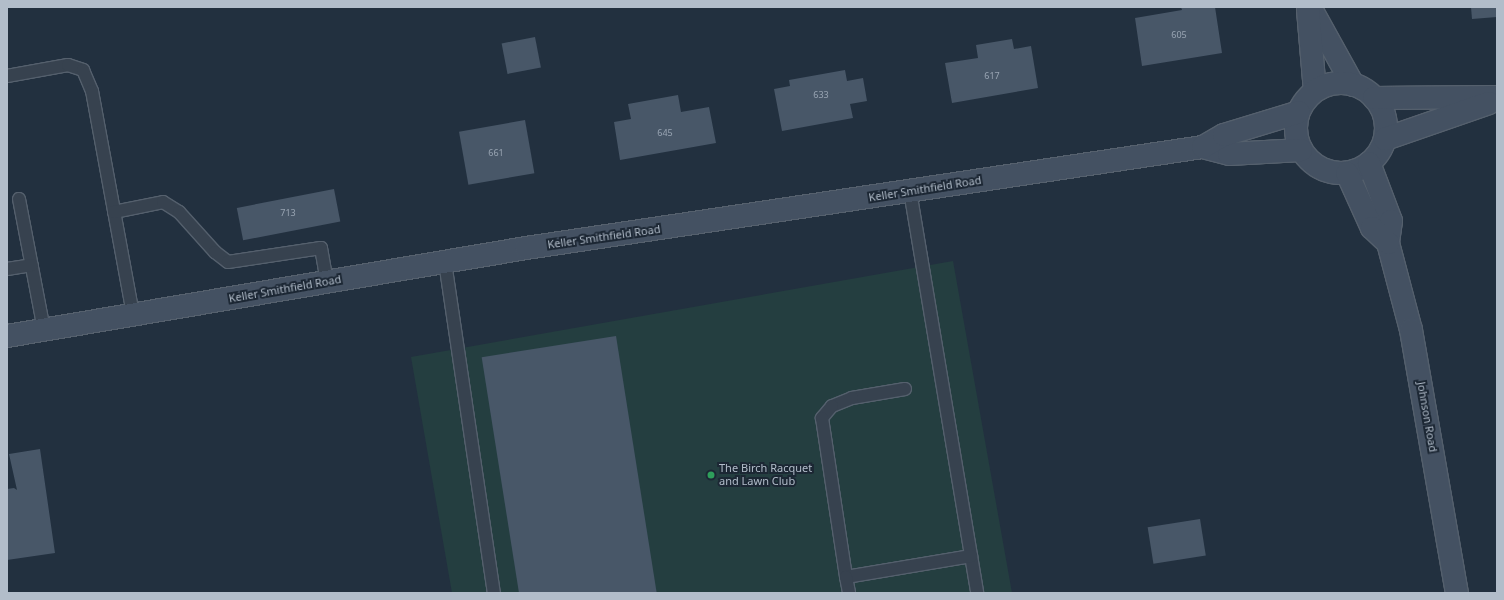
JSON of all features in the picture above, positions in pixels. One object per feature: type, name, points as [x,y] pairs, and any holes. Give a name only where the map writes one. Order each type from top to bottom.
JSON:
[{"type":"main road","points":[[1309,7],[1353,85],[1374,98],[1382,110],[1386,125],[1384,139],[1379,152],[1369,163],[1347,173],[1333,173],[1320,168],[1301,150],[1297,138],[1299,112],[1315,91],[1333,84],[1353,85]]},
{"type":"main road","points":[[1309,7],[1315,91]]},
{"type":"main road","points":[[1374,98],[1497,97]]},
{"type":"main road","points":[[1384,139],[1497,101]]},
{"type":"main road","points":[[1203,147],[1224,135],[1299,112]]},
{"type":"main road","points":[[1203,147],[1229,154],[1301,150]]},
{"type":"main road","name":"Keller Smithfield Road","points":[[7,336],[445,262],[1203,147]]},
{"type":"main road","name":"Johnson Road","points":[[1369,163],[1391,221],[1388,242],[1411,330],[1457,593]]},
{"type":"main road","points":[[1347,173],[1372,228],[1388,242]]},
{"type":"lane","points":[[7,76],[68,65],[83,70],[92,92],[133,315]]},
{"type":"lane","points":[[910,191],[977,593]]},
{"type":"lane","points":[[19,199],[44,330]]},
{"type":"lane","points":[[114,212],[163,202],[179,212],[215,252],[228,262],[321,248],[327,282]]},
{"type":"lane","points":[[445,262],[494,593]]},
{"type":"lane","points":[[7,269],[32,265]]},
{"type":"lane","points":[[849,593],[822,418],[832,406],[852,398],[905,389]]},
{"type":"lane","points":[[846,577],[971,556]]},
{"type":"green space","name":"The Birch Racquet and Lawn Club","points":[[953,261],[1012,593],[452,593],[411,357]]},
{"type":"building","points":[[1181,7],[1215,7],[1222,53],[1142,66],[1135,18],[1182,10]]},
{"type":"building","points":[[1471,7],[1497,7],[1497,17],[1472,19]]},
{"type":"building","points":[[535,37],[541,67],[508,74],[502,43]]},
{"type":"building","points":[[1012,39],[1014,49],[1031,46],[1038,88],[952,103],[945,63],[978,58],[976,45]]},
{"type":"building","points":[[845,70],[847,81],[863,78],[867,101],[850,104],[853,118],[782,131],[774,89],[790,86],[789,80]]},
{"type":"building","points":[[678,95],[681,112],[709,107],[716,143],[620,160],[614,122],[631,119],[628,104]]},
{"type":"building","points":[[525,120],[534,173],[468,185],[459,132]]},
{"type":"building","points":[[334,189],[340,221],[243,240],[237,208]]},
{"type":"building","points":[[616,336],[657,593],[519,593],[482,357]]},
{"type":"building","points":[[40,449],[55,553],[7,560],[7,489],[14,488],[17,490],[9,454]]},
{"type":"building","points":[[1200,519],[1206,556],[1153,564],[1148,527]]},
{"type":"place","name":"The Birch Racquet and Lawn Club","points":[[711,475]]}]
